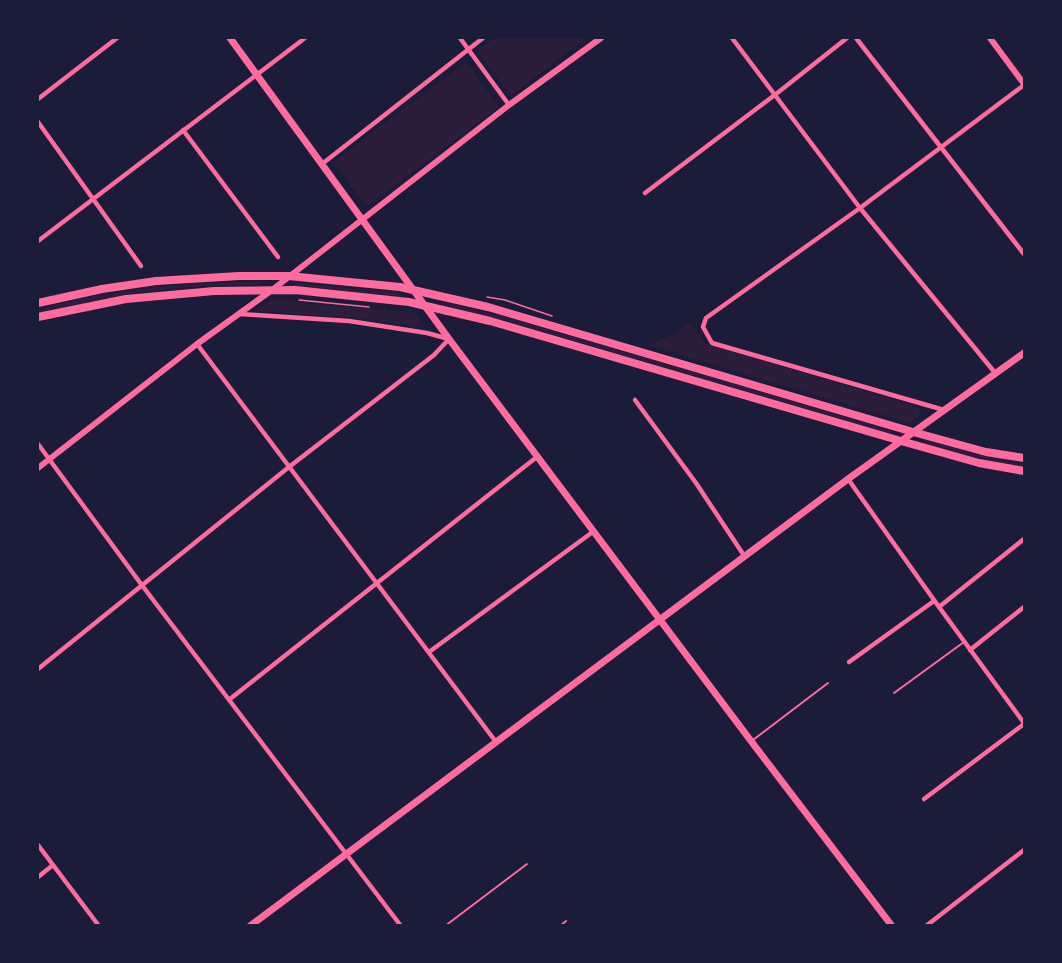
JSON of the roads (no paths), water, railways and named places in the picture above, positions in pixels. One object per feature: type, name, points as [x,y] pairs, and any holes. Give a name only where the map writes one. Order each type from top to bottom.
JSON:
[{"type":"main road","points":[[230,38],[449,339],[892,926]]},
{"type":"main road","points":[[38,303],[156,281],[238,276],[289,276],[399,287],[488,307],[986,452],[1024,458]]},
{"type":"main road","points":[[38,317],[126,299],[214,291],[272,290],[398,301],[524,331],[979,463],[1024,471]]},
{"type":"main road","points":[[250,926],[848,478],[1024,353]]},
{"type":"street","points":[[38,99],[117,38]]},
{"type":"street","points":[[38,241],[305,38]]},
{"type":"street","points":[[460,38],[509,105]]},
{"type":"street","points":[[322,164],[483,38]]},
{"type":"street","points":[[38,468],[197,344],[272,290],[509,105],[601,38]]},
{"type":"street","points":[[732,38],[860,208],[996,374]]},
{"type":"street","points":[[645,193],[847,38]]},
{"type":"street","points":[[856,38],[1024,254]]},
{"type":"street","points":[[944,410],[712,343],[703,327],[706,318],[860,208],[1024,85],[990,38]]},
{"type":"street","points":[[38,122],[141,266]]},
{"type":"street","points":[[183,130],[278,257]]},
{"type":"street","points":[[38,669],[141,584],[434,355],[449,339],[427,333],[350,321],[237,314]]},
{"type":"street","points":[[197,344],[496,742]]},
{"type":"street","points":[[635,400],[696,483],[745,557]]},
{"type":"street","points":[[38,444],[141,584],[401,926]]},
{"type":"street","points":[[230,699],[538,456]]},
{"type":"street","points":[[848,478],[1024,724],[924,799]]},
{"type":"street","points":[[429,652],[594,531]]},
{"type":"street","points":[[939,607],[1024,538]]},
{"type":"street","points":[[849,662],[934,601]]},
{"type":"street","points":[[970,650],[1024,608]]},
{"type":"street","points":[[38,845],[99,926]]},
{"type":"street","points":[[926,926],[1024,850]]},
{"type":"street","points":[[38,877],[53,865]]},
{"type":"lane","points":[[894,693],[964,642]]},
{"type":"lane","points":[[751,741],[828,683]]},
{"type":"lane","points":[[446,926],[527,864]]},
{"type":"lane","points":[[561,926],[566,921]]}]
